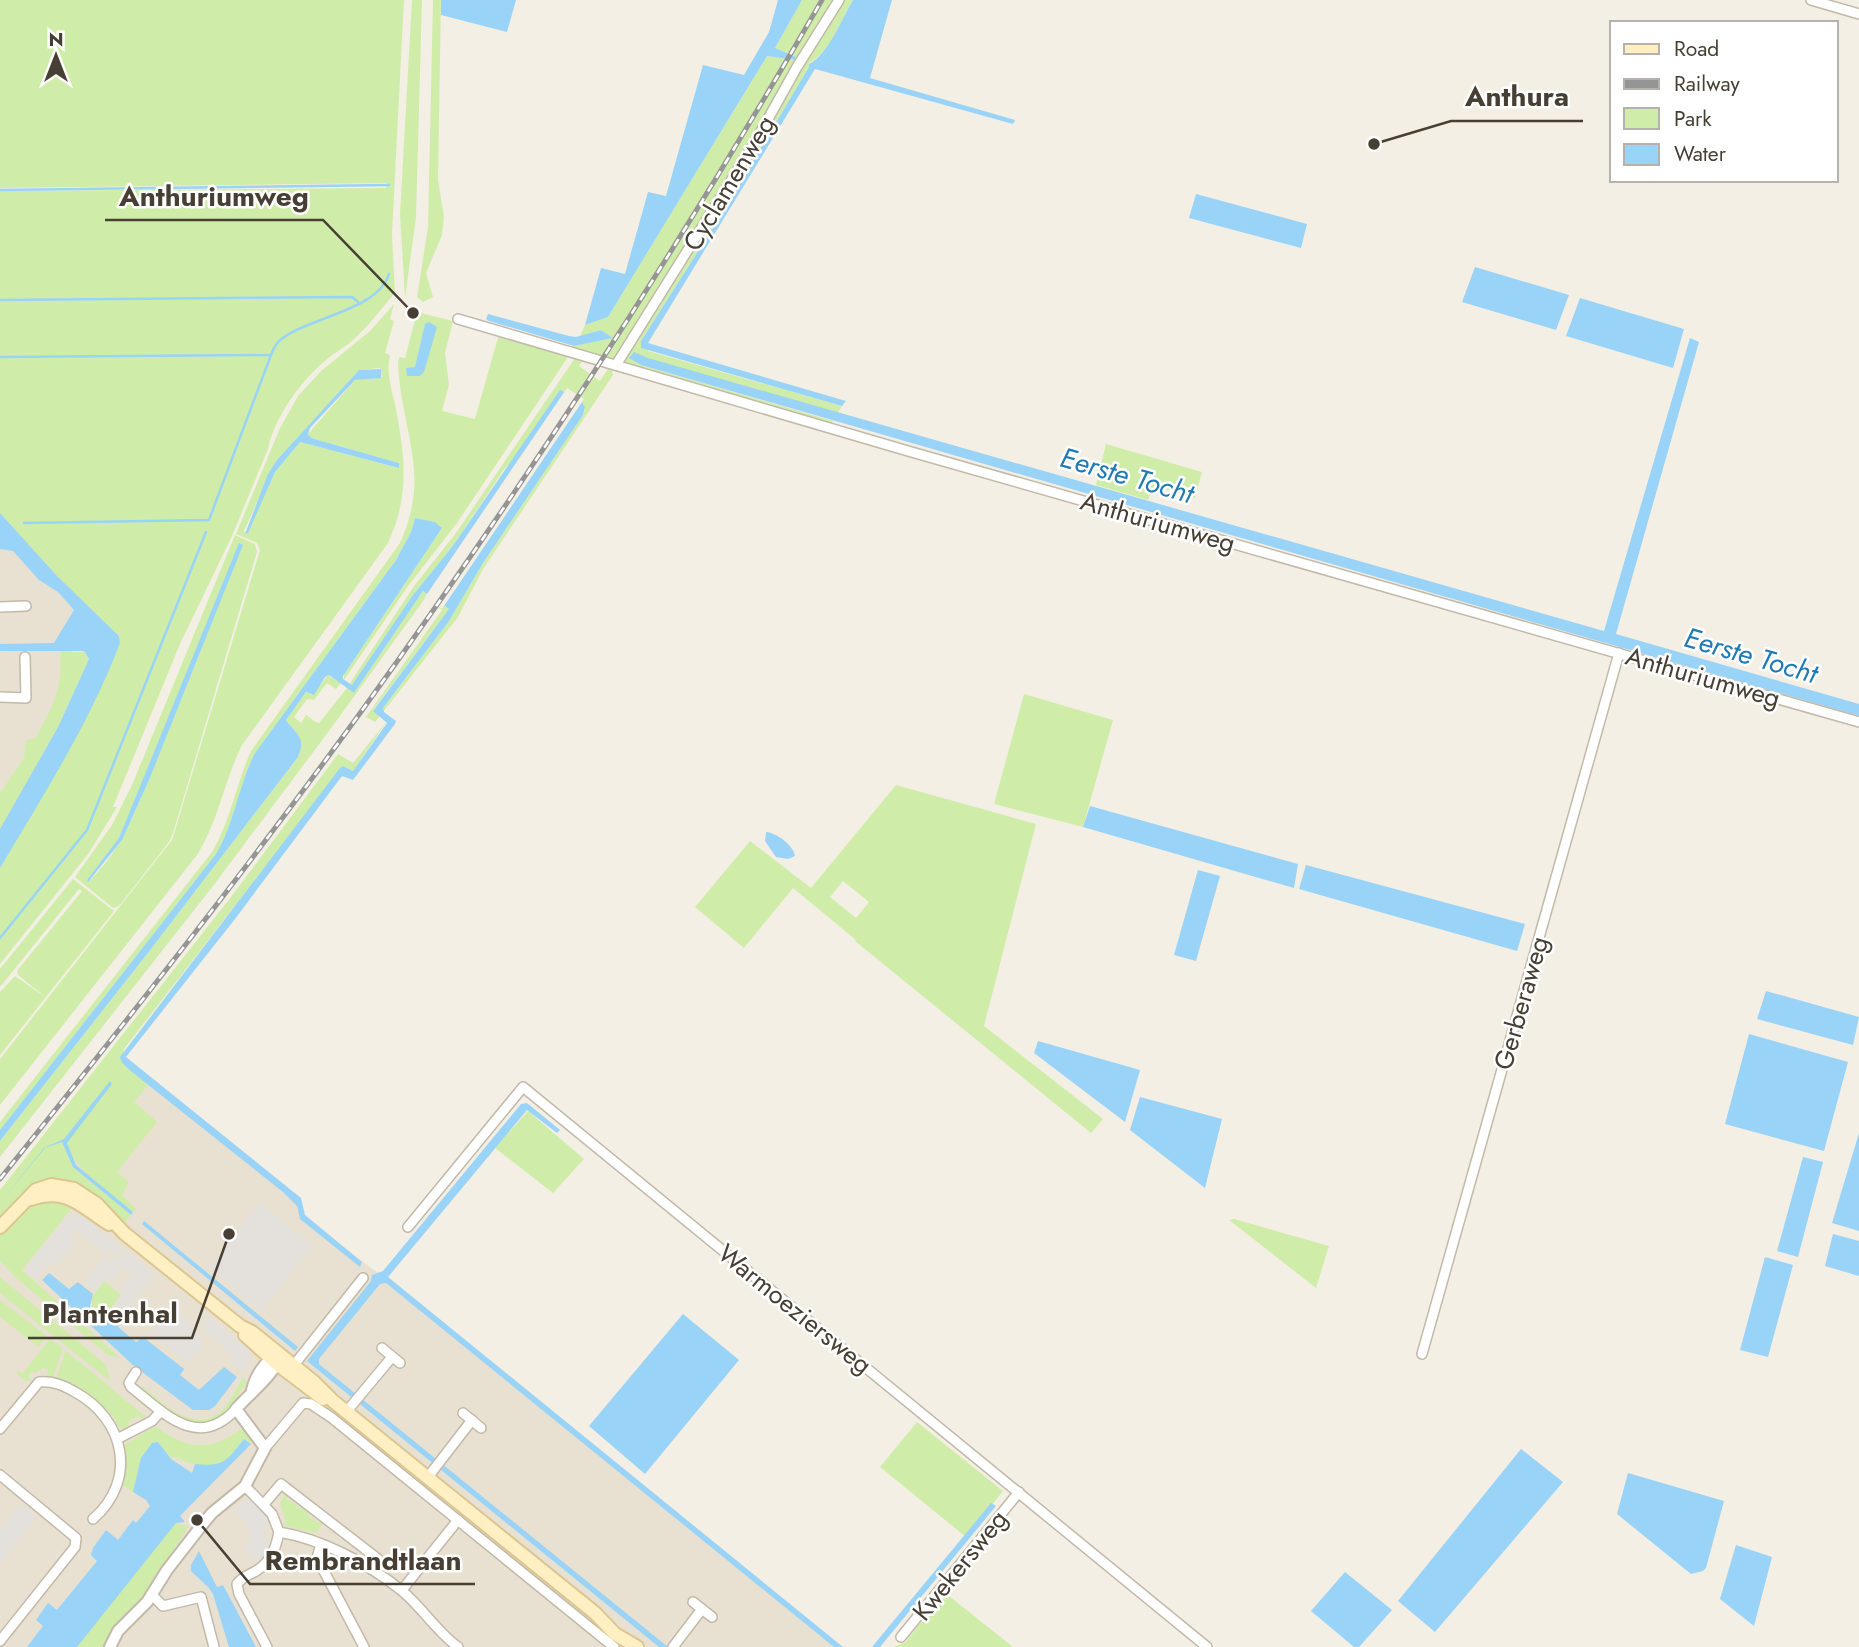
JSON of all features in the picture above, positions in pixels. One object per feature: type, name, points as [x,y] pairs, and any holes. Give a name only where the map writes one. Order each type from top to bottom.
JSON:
[{"type":"main road","points":[[0,1227],[40,1188],[51,1185],[61,1191],[74,1189],[89,1198],[124,1233],[240,1326],[322,1398],[351,1406],[434,1469],[615,1634],[635,1646]]},
{"type":"street","name":"Cyclamenweg","points":[[616,365],[748,155],[839,0]]},
{"type":"street","points":[[1811,0],[1859,14]]},
{"type":"street","name":"Anthuriumweg","points":[[458,319],[1859,722]]},
{"type":"street","points":[[0,607],[26,606]]},
{"type":"street","name":"Gerberaweg","points":[[1422,1354],[1619,653]]},
{"type":"street","points":[[0,697],[26,698],[25,657]]},
{"type":"street","name":"Warmoeziersweg","points":[[408,1227],[523,1087],[1208,1647]]},
{"type":"street","points":[[291,1369],[363,1278]]},
{"type":"street","points":[[351,1406],[396,1360],[382,1348]]},
{"type":"street","points":[[136,1372],[129,1383],[161,1411],[184,1426],[196,1428],[220,1423],[236,1409],[252,1390],[255,1379],[276,1359]]},
{"type":"street","points":[[0,1429],[39,1382],[50,1381],[86,1398],[100,1410],[117,1439],[121,1464],[119,1478],[108,1504],[93,1519]]},
{"type":"street","points":[[110,1647],[126,1621],[152,1595],[167,1570],[202,1524],[246,1486],[265,1448],[303,1403],[311,1404],[331,1418],[608,1645]]},
{"type":"street","points":[[236,1409],[265,1448]]},
{"type":"street","points":[[117,1439],[152,1421],[161,1411]]},
{"type":"street","points":[[463,1413],[481,1427]]},
{"type":"street","points":[[434,1469],[472,1420]]},
{"type":"street","points":[[0,1475],[72,1533],[76,1542],[0,1641]]},
{"type":"street","points":[[264,1504],[282,1484],[378,1559],[371,1569]]},
{"type":"street","points":[[246,1486],[264,1504],[276,1521],[279,1532],[276,1547],[265,1564],[240,1580],[237,1588],[267,1647]]},
{"type":"street","name":"Kwekersweg","points":[[901,1637],[1018,1492]]},
{"type":"street","points":[[402,1590],[458,1521]]},
{"type":"street","points":[[279,1532],[321,1544],[371,1569],[402,1590],[446,1638],[458,1647]]},
{"type":"street","points":[[321,1544],[317,1558],[364,1647]]},
{"type":"street","points":[[152,1595],[163,1606],[201,1597],[214,1647]]},
{"type":"street","points":[[693,1602],[712,1617]]},
{"type":"street","points":[[673,1647],[702,1609]]},
{"type":"shaded area","points":[[0,481],[90,591],[0,886]]},
{"type":"shaded area","points":[[134,1068],[299,1202],[305,1219],[385,1278],[838,1647],[0,1647],[0,1240]]},
{"type":"shaded area","points":[[260,1203],[312,1245],[261,1311],[209,1268]]},
{"type":"shaded area","points":[[78,1213],[123,1249],[119,1254],[108,1255],[76,1229],[71,1236],[76,1240],[55,1267],[50,1263],[35,1280],[24,1270],[69,1214],[74,1218]]},
{"type":"shaded area","points":[[127,1251],[154,1274],[125,1313],[114,1304],[124,1291],[120,1287],[128,1277],[132,1281],[135,1277],[119,1264],[116,1267],[121,1271],[111,1281],[107,1278],[96,1291],[85,1281],[105,1256],[110,1261],[122,1257]]},
{"type":"shaded area","points":[[171,1308],[191,1323],[189,1326],[201,1335],[199,1339],[204,1342],[188,1363],[151,1334]]},
{"type":"shaded area","points":[[209,1318],[252,1352],[249,1357],[251,1359],[242,1371],[229,1361],[233,1355],[204,1331]]},
{"type":"shaded area","points":[[248,1497],[261,1508],[269,1525],[263,1526],[263,1539],[270,1541],[269,1544],[265,1554],[256,1563],[244,1547],[248,1544],[251,1530],[243,1518],[233,1511]]},
{"type":"shaded area","points":[[20,1505],[36,1517],[0,1563],[0,1530]]},
{"type":"green space","points":[[0,0],[404,0],[392,234],[395,293],[358,336],[326,360],[290,400],[276,424],[232,536],[180,644],[113,807],[117,807],[89,853],[0,964],[0,868],[68,752],[120,643],[119,636],[57,576],[0,513],[0,191],[386,188],[387,183],[0,188]]},
{"type":"green space","points":[[412,0],[422,0],[416,217],[405,298],[400,214]]},
{"type":"green space","points":[[433,0],[441,0],[438,180],[444,217],[442,235],[426,273],[433,297],[423,302],[417,297],[428,227]]},
{"type":"green space","points":[[802,0],[853,0],[822,53],[809,63],[721,215],[641,341],[648,351],[842,406],[838,413],[634,353],[641,365],[833,421],[832,423],[568,347],[613,338],[601,330],[580,336],[585,325],[608,317],[767,56],[796,60],[796,57],[775,48]]},
{"type":"green space","points":[[394,304],[390,319],[394,321],[385,353],[390,355],[389,375],[402,444],[404,476],[400,508],[388,543],[242,745],[211,828],[197,855],[0,1105],[0,1059],[172,840],[260,550],[257,543],[236,534],[280,428],[298,396],[321,371],[370,331]],"holes":[[[380,368],[382,377],[355,380],[308,434],[311,438],[399,463],[399,468],[300,442],[275,472],[246,534],[244,531],[274,465],[359,370]]]},
{"type":"green space","points":[[417,312],[453,321],[445,353],[449,385],[442,411],[475,419],[499,334],[568,357],[457,523],[408,586],[344,680],[344,674],[442,528],[435,522],[415,518],[411,532],[396,560],[255,753],[228,829],[216,854],[0,1130],[0,1122],[212,852],[219,840],[251,751],[400,543],[414,495],[414,473],[398,363],[399,357],[405,358]]},
{"type":"green space","points":[[575,358],[584,359],[579,366],[600,381],[609,367],[612,368],[613,375],[483,569],[458,617],[383,712],[383,708],[449,621],[483,563],[583,415],[585,409],[582,402],[505,468],[452,547],[413,595],[353,685],[350,684],[352,680],[414,586],[456,533]]},
{"type":"green space","points":[[1106,444],[1202,472],[1195,498],[1154,486],[1148,500],[1096,485]]},
{"type":"green space","points":[[235,535],[255,544],[257,552],[173,833],[169,842],[119,906],[113,908],[75,877],[112,825],[132,785]],"holes":[[[240,542],[213,620],[132,819],[112,853],[88,882],[118,841]]]},
{"type":"green space","points":[[423,591],[449,609],[373,710],[380,716],[375,722],[366,717],[442,610],[426,597],[213,886],[0,1157],[0,1141],[298,757],[300,741],[286,720],[306,692],[312,695],[328,675],[341,683],[336,689],[327,683],[314,700],[307,699],[294,717],[301,723],[306,715],[304,713],[319,723],[347,688],[354,693]]},
{"type":"green space","points":[[61,651],[85,652],[89,659],[58,727],[0,829],[0,793],[24,758],[26,740],[36,738],[52,705],[60,677]]},
{"type":"green space","points":[[1024,694],[1113,720],[1083,827],[994,804]]},
{"type":"green space","points":[[387,721],[353,771],[343,766],[124,1049],[122,1063],[148,1085],[134,1102],[157,1122],[117,1172],[129,1182],[122,1195],[136,1209],[133,1212],[83,1170],[75,1161],[67,1141],[112,1083],[63,1142],[73,1167],[131,1215],[125,1222],[120,1222],[69,1184],[0,1219],[0,1190],[231,897],[338,754],[353,763]]},
{"type":"green space","points":[[896,785],[1036,824],[984,1026],[1103,1119],[1091,1133],[793,888],[744,948],[695,907],[750,841],[811,888]],"holes":[[[843,881],[869,902],[856,918],[830,897]]]},
{"type":"green space","points":[[73,879],[114,911],[0,1055],[0,992],[15,976],[45,997],[18,975],[17,971],[82,891],[79,889],[0,987],[0,969]]},
{"type":"green space","points":[[528,1111],[584,1159],[553,1193],[495,1148]]},
{"type":"green space","points":[[60,1199],[75,1204],[22,1270],[119,1357],[108,1355],[15,1277],[0,1261],[0,1233],[35,1202]]},
{"type":"green space","points":[[1234,1219],[1329,1246],[1316,1288],[1229,1220]]},
{"type":"green space","points":[[0,1277],[106,1365],[110,1381],[0,1293]]},
{"type":"green space","points":[[104,1281],[121,1295],[108,1311],[92,1315],[92,1297]]},
{"type":"green space","points":[[0,1300],[47,1336],[38,1347],[0,1317]]},
{"type":"green space","points":[[50,1339],[63,1349],[53,1377],[47,1376],[48,1370],[43,1368],[35,1373],[32,1371],[28,1376],[33,1382],[24,1380],[16,1373],[18,1371],[22,1374]]},
{"type":"green space","points":[[66,1351],[146,1417],[139,1416],[129,1421],[129,1427],[122,1429],[110,1413],[90,1395],[68,1381],[56,1378]]},
{"type":"green space","points":[[243,1378],[247,1381],[225,1413],[214,1421],[203,1424],[169,1412],[139,1389],[142,1386],[180,1414],[201,1420],[222,1410]]},
{"type":"green space","points":[[917,1422],[1003,1491],[966,1537],[880,1467]]},
{"type":"green space","points":[[155,1426],[189,1444],[221,1441],[244,1427],[253,1440],[251,1444],[244,1439],[226,1462],[214,1466],[192,1464],[174,1456],[171,1459],[158,1442],[141,1458],[133,1492],[122,1485],[125,1458],[123,1446]]},
{"type":"green space","points":[[282,1489],[292,1496],[288,1495],[287,1500],[297,1504],[297,1508],[308,1509],[313,1514],[308,1514],[308,1517],[323,1523],[316,1533],[283,1525],[286,1522],[280,1503],[285,1495],[279,1491]]},
{"type":"green space","points":[[176,1523],[188,1527],[147,1593],[137,1606],[118,1621],[104,1647],[76,1647]]},
{"type":"green space","points":[[944,1592],[1013,1647],[894,1647],[906,1642]]},
{"type":"water","points":[[441,0],[516,0],[507,32],[441,15]]},
{"type":"water","points":[[778,0],[802,0],[775,48],[796,57],[796,60],[767,56],[608,317],[585,325],[601,268],[625,274],[648,192],[666,196],[703,65],[744,75],[769,32]]},
{"type":"water","points":[[853,0],[892,0],[870,78],[1015,120],[1013,124],[815,69],[648,343],[846,401],[842,406],[641,348],[641,341],[721,215],[809,64],[816,60],[828,45]]},
{"type":"water","points":[[1196,194],[1307,224],[1301,248],[1189,218]]},
{"type":"water","points":[[1475,267],[1569,295],[1556,330],[1462,302]]},
{"type":"water","points":[[1580,298],[1684,329],[1673,368],[1566,336]]},
{"type":"water","points":[[488,314],[569,336],[576,337],[601,330],[613,338],[574,346],[489,321],[486,319]]},
{"type":"water","points":[[429,322],[437,327],[424,372],[420,376],[407,376],[406,368],[415,367],[425,324]]},
{"type":"water","points":[[1690,338],[1699,342],[1616,634],[1859,704],[1859,716],[641,365],[629,358],[634,352],[1604,631]]},
{"type":"water","points":[[381,369],[381,378],[355,380],[310,428],[308,434],[311,438],[399,463],[399,468],[300,442],[275,472],[248,533],[245,534],[268,474],[277,460],[359,370]]},
{"type":"water","points":[[560,390],[582,402],[585,407],[583,415],[483,563],[449,621],[383,708],[384,712],[396,721],[395,724],[353,780],[342,776],[235,919],[126,1057],[301,1198],[305,1215],[362,1262],[360,1267],[300,1219],[297,1206],[283,1192],[132,1072],[122,1063],[120,1057],[340,768],[343,766],[353,771],[387,723],[373,711],[449,609],[423,591],[354,693],[329,675],[314,695],[306,692],[286,720],[301,740],[298,757],[0,1141],[0,1130],[216,854],[228,829],[255,753],[396,560],[411,532],[415,518],[435,522],[442,528],[343,676],[343,679],[352,685],[413,595],[452,547]]},
{"type":"water","points":[[0,513],[57,576],[119,636],[120,643],[80,730],[0,868],[0,829],[58,727],[89,659],[82,651],[0,651],[0,644],[54,643],[74,610],[58,592],[39,580],[13,551],[0,549]]},
{"type":"water","points":[[239,543],[243,545],[149,780],[122,840],[88,882],[119,838]]},
{"type":"water","points":[[1090,806],[1298,864],[1294,888],[1083,827]]},
{"type":"water","points":[[766,832],[784,840],[795,856],[788,859],[776,857],[765,841]]},
{"type":"water","points":[[1306,865],[1525,924],[1517,951],[1299,889]]},
{"type":"water","points":[[1198,870],[1220,876],[1196,961],[1174,955]]},
{"type":"water","points":[[1766,991],[1859,1017],[1853,1045],[1757,1019]]},
{"type":"water","points":[[1749,1034],[1848,1062],[1824,1151],[1725,1124]]},
{"type":"water","points":[[1038,1041],[1140,1070],[1125,1122],[1034,1053]]},
{"type":"water","points":[[110,1081],[112,1084],[67,1143],[76,1165],[133,1212],[131,1215],[73,1167],[62,1142],[45,1148],[1,1201],[44,1148],[64,1139]]},
{"type":"water","points":[[1140,1097],[1222,1119],[1205,1188],[1130,1130]]},
{"type":"water","points":[[527,1103],[560,1130],[557,1133],[527,1110],[388,1277],[843,1647],[834,1647],[386,1283],[380,1284],[319,1359],[319,1364],[668,1647],[659,1647],[307,1361],[371,1281],[372,1275],[383,1271],[521,1104]]},
{"type":"water","points":[[1859,1133],[1859,1231],[1832,1223]]},
{"type":"water","points":[[1803,1157],[1823,1162],[1798,1257],[1777,1251]]},
{"type":"water","points":[[144,1221],[298,1347],[295,1351],[142,1224]]},
{"type":"water","points":[[1833,1234],[1859,1241],[1859,1276],[1825,1266]]},
{"type":"water","points":[[1765,1257],[1793,1265],[1768,1357],[1740,1350]]},
{"type":"water","points":[[49,1273],[69,1289],[78,1282],[93,1294],[90,1306],[92,1315],[111,1309],[123,1320],[118,1327],[136,1342],[143,1337],[184,1369],[180,1375],[199,1390],[224,1367],[237,1377],[215,1406],[209,1410],[193,1410],[134,1366],[42,1280]]},
{"type":"water","points":[[683,1314],[739,1360],[645,1474],[589,1426]]},
{"type":"water","points":[[244,1439],[251,1444],[180,1516],[185,1522],[176,1523],[77,1647],[27,1647],[43,1626],[36,1620],[48,1603],[57,1610],[97,1561],[91,1555],[93,1548],[106,1530],[118,1540],[133,1520],[136,1523],[150,1506],[133,1492],[141,1458],[152,1443],[158,1442],[171,1459],[192,1473],[195,1464],[224,1461]]},
{"type":"water","points":[[1521,1449],[1563,1482],[1435,1632],[1398,1601]]},
{"type":"water","points":[[1628,1473],[1724,1501],[1703,1571],[1691,1574],[1617,1514]]},
{"type":"water","points":[[991,1503],[996,1506],[880,1647],[872,1647]]},
{"type":"water","points":[[1736,1545],[1772,1557],[1754,1626],[1720,1599]]},
{"type":"water","points":[[199,1551],[217,1587],[223,1585],[256,1647],[229,1647],[213,1594],[191,1571],[191,1565]]},
{"type":"water","points":[[1345,1572],[1392,1610],[1359,1647],[1354,1647],[1311,1611]]},
{"type":"pier","points":[[567,388],[584,399],[442,609],[425,597]]},
{"type":"waterway","points":[[0,190],[389,185]]},
{"type":"waterway","points":[[24,523],[209,520],[271,355],[279,341],[371,297],[382,287],[389,274]]},
{"type":"waterway","points":[[0,300],[352,297],[358,302]]},
{"type":"waterway","points":[[0,357],[271,355]]},
{"type":"waterway","points":[[0,938],[87,830],[206,532]]},
{"type":"railway","points":[[0,1179],[226,892],[315,775],[420,629],[541,453],[657,274],[822,0]]},
{"type":"place","name":"Anthura","points":[[1374,144]]},
{"type":"place","name":"Anthuriumweg","points":[[413,313]]},
{"type":"place","name":"Plantenhal","points":[[229,1234]]},
{"type":"place","name":"Rembrandtlaan","points":[[197,1520]]},
{"type":"water label","name":"Eerste Tocht","points":[[1127,475]]},
{"type":"water label","name":"Eerste Tocht","points":[[1751,655]]}]
